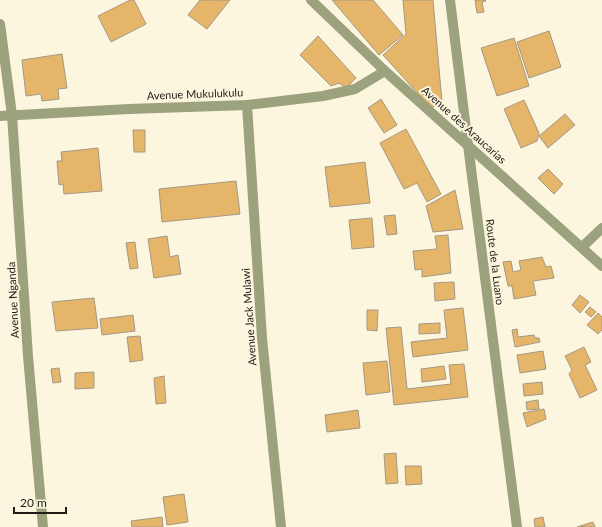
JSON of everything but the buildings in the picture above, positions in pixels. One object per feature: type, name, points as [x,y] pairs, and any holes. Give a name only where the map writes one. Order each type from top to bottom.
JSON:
[{"type":"street","name":"Avenue des Araucarias","points":[[311,0],[385,71],[602,266]]},
{"type":"street","name":"Route de la Luano","points":[[450,0],[517,527]]},
{"type":"street","name":"Avenue Nganda","points":[[0,24],[12,115],[28,356],[43,527]]},
{"type":"street","name":"Avenue Mukulukulu","points":[[0,116],[129,109],[247,105],[340,93],[355,89],[385,71]]},
{"type":"street","name":"Avenue Jack Mulawi","points":[[247,105],[262,338],[281,527]]},
{"type":"street","points":[[582,247],[602,228]]}]
